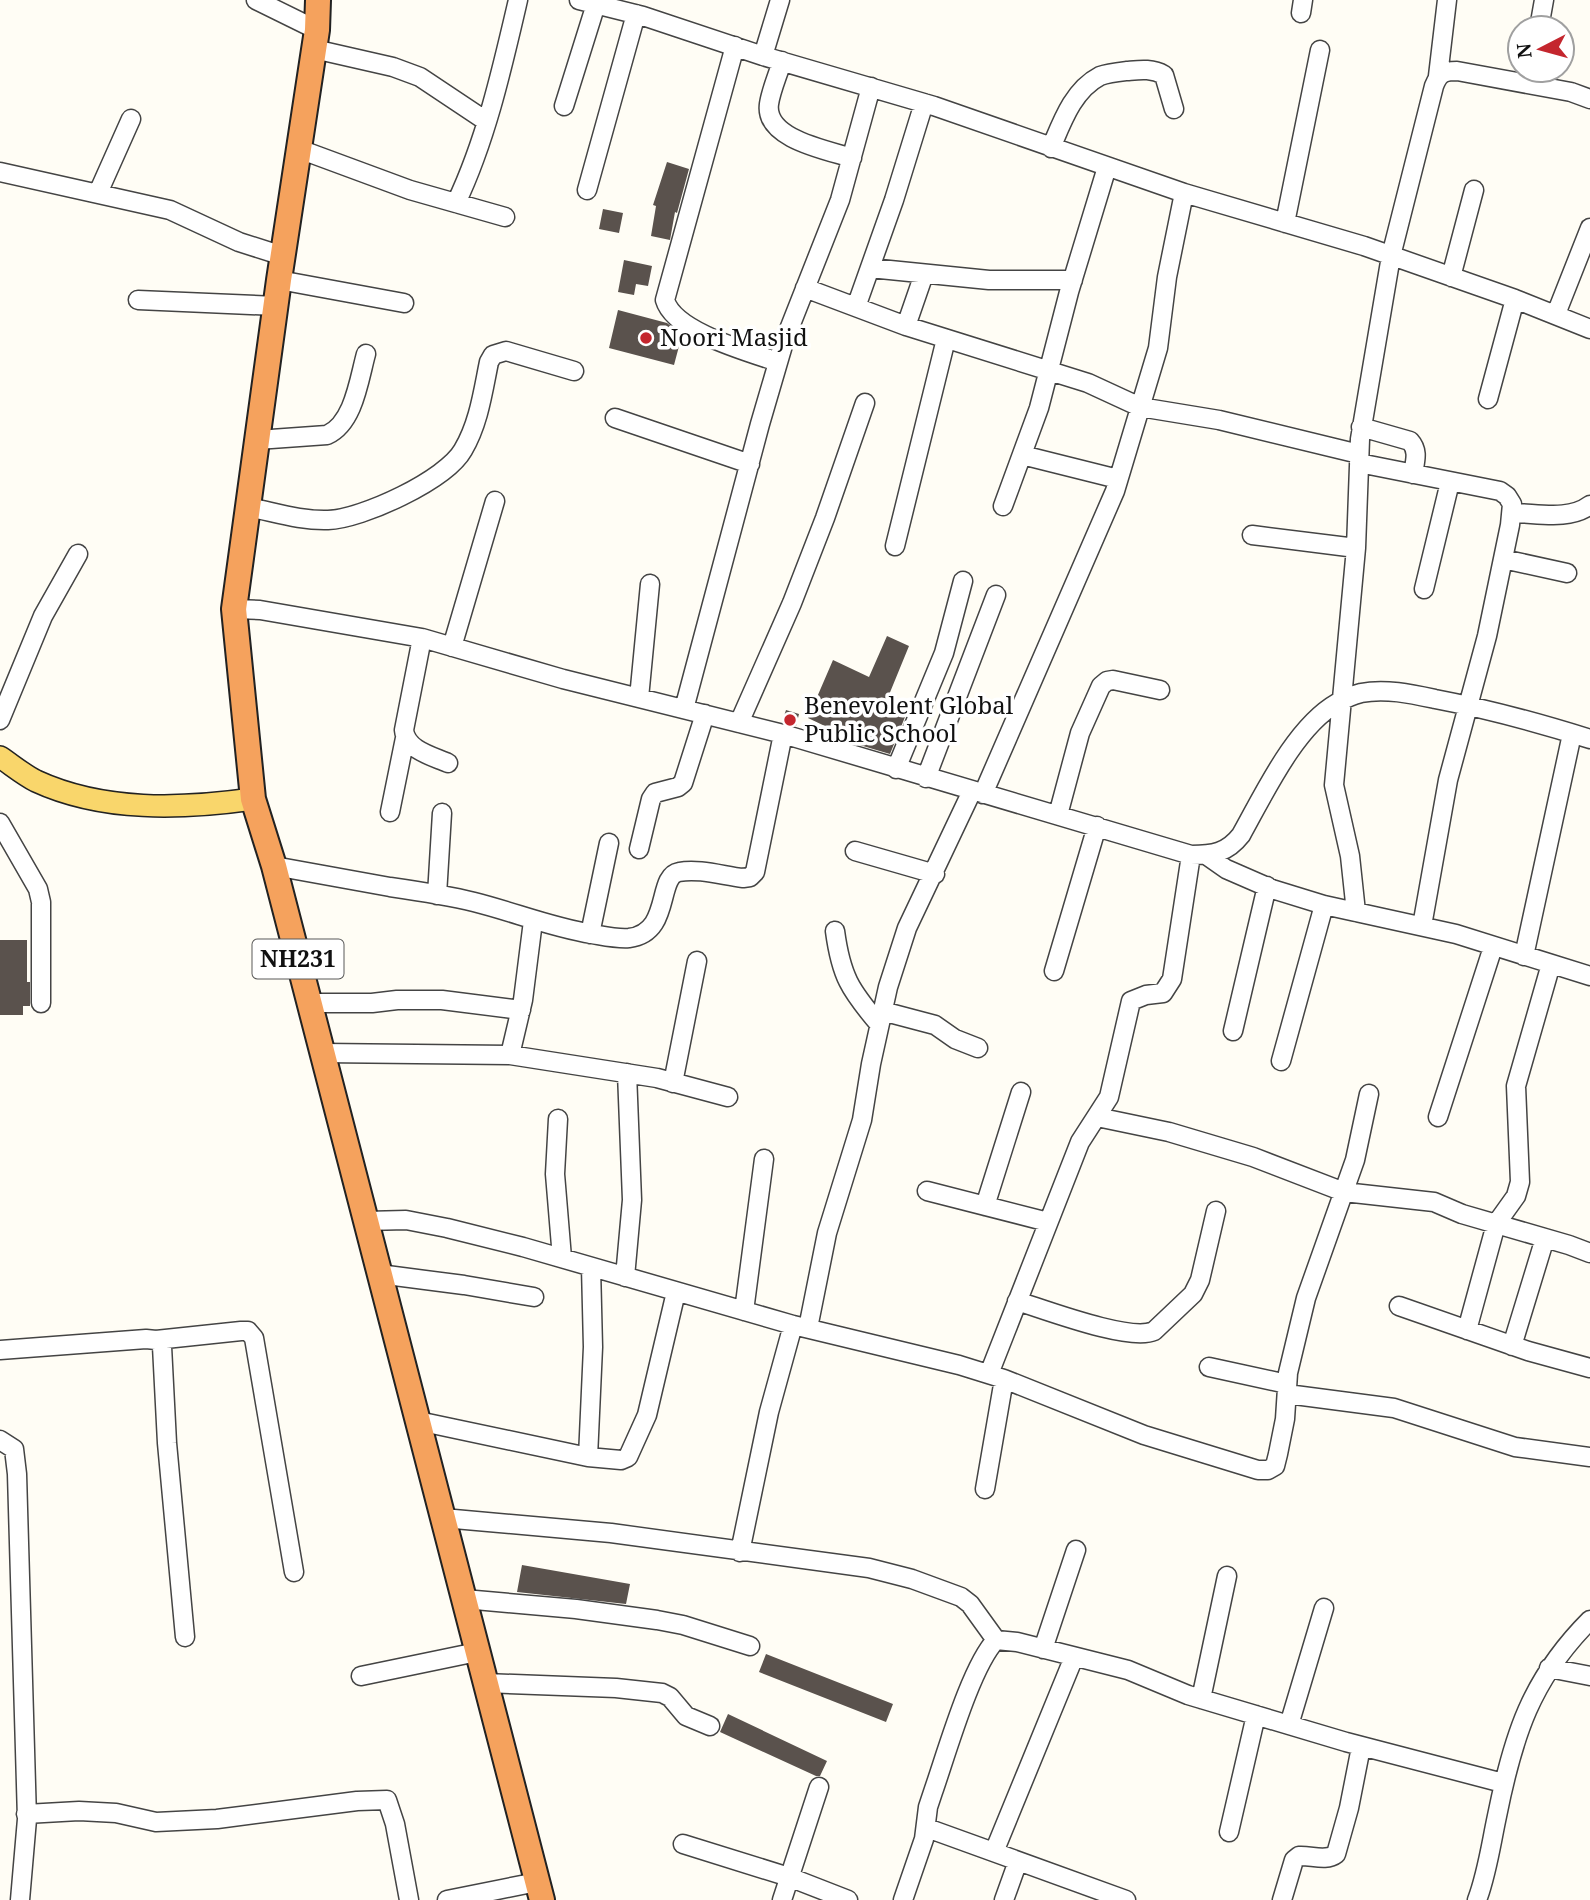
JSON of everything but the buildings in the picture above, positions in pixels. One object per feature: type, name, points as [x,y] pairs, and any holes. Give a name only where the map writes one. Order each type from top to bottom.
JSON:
[{"type":"highway","name":"NH231","points":[[318,0],[315,39],[234,609],[253,799],[274,866],[539,1891]]},
{"type":"main road","points":[[0,757],[35,780],[74,795],[105,802],[144,806],[218,804],[253,799]]},
{"type":"street","points":[[256,0],[315,39],[420,77],[486,121]]},
{"type":"street","points":[[456,204],[471,170],[503,66],[518,0]]},
{"type":"street","points":[[763,56],[779,0]]},
{"type":"street","points":[[1356,912],[1350,856],[1334,785],[1356,548],[1362,427],[1391,256],[1438,76],[1447,0]]},
{"type":"street","points":[[564,106],[588,2],[642,10],[735,47],[924,103],[1184,193],[1391,256],[1556,314],[1590,329]]},
{"type":"street","points":[[587,190],[642,10]]},
{"type":"street","points":[[735,47],[665,300],[667,307],[703,334],[778,362]]},
{"type":"street","points":[[1285,223],[1320,50]]},
{"type":"street","points":[[782,61],[769,105],[769,116],[775,126],[802,142],[852,158]]},
{"type":"street","points":[[1051,148],[1068,108],[1084,88],[1098,77],[1141,69],[1158,72],[1164,75],[1174,109]]},
{"type":"street","points":[[1438,76],[1446,71],[1457,71],[1546,87],[1590,99]]},
{"type":"street","points":[[684,709],[778,362],[840,200],[871,87]]},
{"type":"street","points":[[856,307],[924,103]]},
{"type":"street","points":[[98,193],[131,119]]},
{"type":"street","points":[[299,149],[393,184],[505,217]]},
{"type":"street","points":[[1003,506],[1039,408],[1107,167]]},
{"type":"street","points":[[0,172],[170,210],[239,242],[281,268],[404,303]]},
{"type":"street","points":[[1451,277],[1474,190]]},
{"type":"street","points":[[740,1552],[769,1412],[801,1327],[862,1121],[888,987],[907,928],[978,793],[1101,527],[1158,348],[1167,277],[1184,193]]},
{"type":"street","points":[[1556,314],[1590,228]]},
{"type":"street","points":[[870,268],[989,280],[1073,280]]},
{"type":"street","points":[[906,326],[924,274]]},
{"type":"street","points":[[805,288],[906,326],[1088,383],[1140,407],[1219,420],[1413,474],[1500,491],[1507,496],[1512,504],[1512,513],[1488,636],[1448,780],[1422,926]]},
{"type":"street","points":[[1488,399],[1515,299]]},
{"type":"street","points":[[138,300],[276,306]]},
{"type":"street","points":[[895,546],[946,339]]},
{"type":"street","points":[[248,507],[302,518],[330,520],[355,515],[390,501],[430,480],[458,458],[474,426],[493,355],[506,351],[574,371]]},
{"type":"street","points":[[257,440],[327,435],[336,431],[342,425],[351,405],[366,354]]},
{"type":"street","points":[[739,723],[792,603],[825,518],[864,402]]},
{"type":"street","points":[[615,418],[750,464]]},
{"type":"street","points":[[1362,427],[1410,440],[1417,453],[1413,474]]},
{"type":"street","points":[[1022,455],[1118,479]]},
{"type":"street","points":[[1424,589],[1450,482]]},
{"type":"street","points":[[452,648],[495,501]]},
{"type":"street","points":[[1512,513],[1577,513],[1590,505]]},
{"type":"street","points":[[1252,535],[1356,548]]},
{"type":"street","points":[[0,720],[43,616],[78,554]]},
{"type":"street","points":[[1503,559],[1567,573]]},
{"type":"street","points":[[896,769],[944,653],[963,581]]},
{"type":"street","points":[[639,698],[650,584]]},
{"type":"street","points":[[926,778],[996,595]]},
{"type":"street","points":[[234,609],[260,610],[422,639],[783,734],[926,778],[1199,855],[1267,886],[1324,905],[1455,934],[1590,976]]},
{"type":"street","points":[[422,639],[404,730],[405,737],[408,743],[416,748],[448,763]]},
{"type":"street","points":[[1058,815],[1080,733],[1101,686],[1113,680],[1160,690]]},
{"type":"street","points":[[1199,855],[1223,852],[1233,846],[1291,750],[1320,716],[1343,700],[1362,692],[1417,695],[1590,739]]},
{"type":"street","points":[[639,849],[651,799],[655,793],[683,783],[705,715]]},
{"type":"street","points":[[274,866],[475,902],[533,921],[628,938],[646,933],[660,915],[669,879],[673,874],[689,872],[743,878],[750,877],[755,872],[783,734]]},
{"type":"street","points":[[1524,956],[1572,734]]},
{"type":"street","points":[[390,812],[405,737]]},
{"type":"street","points":[[437,895],[442,813]]},
{"type":"street","points":[[0,823],[38,889],[41,902],[41,1003]]},
{"type":"street","points":[[1055,971],[1097,826]]},
{"type":"street","points":[[590,933],[609,843]]},
{"type":"street","points":[[855,851],[935,874]]},
{"type":"street","points":[[985,1489],[997,1376],[1017,1301],[1080,1142],[1109,1097],[1131,1001],[1146,995],[1163,993],[1172,979],[1199,855]]},
{"type":"street","points":[[1233,1031],[1267,886]]},
{"type":"street","points":[[1281,1061],[1324,905]]},
{"type":"street","points":[[510,1055],[521,1010],[533,921]]},
{"type":"street","points":[[835,931],[838,957],[850,989],[881,1018],[935,1025],[955,1039],[978,1048]]},
{"type":"street","points":[[1438,1117],[1493,947]]},
{"type":"street","points":[[673,1083],[697,961]]},
{"type":"street","points":[[1467,1330],[1496,1224],[1511,1203],[1520,1182],[1516,1086],[1551,964]]},
{"type":"street","points":[[309,1003],[442,1000],[521,1010]]},
{"type":"street","points":[[322,1053],[510,1055],[627,1073],[728,1097]]},
{"type":"street","points":[[625,1277],[632,1200],[627,1073]]},
{"type":"street","points":[[985,1206],[1021,1092]]},
{"type":"street","points":[[366,1221],[406,1220],[562,1258],[801,1327],[997,1376],[1144,1435],[1258,1470],[1268,1470],[1275,1466],[1285,1419],[1290,1363],[1306,1298],[1355,1160],[1369,1094]]},
{"type":"street","points":[[1097,1117],[1168,1132],[1253,1157],[1343,1192],[1423,1200],[1590,1253]]},
{"type":"street","points":[[558,1119],[555,1174],[562,1258]]},
{"type":"street","points":[[744,1311],[764,1159]]},
{"type":"street","points":[[928,1191],[1048,1222]]},
{"type":"street","points":[[1017,1301],[1124,1333],[1147,1334],[1154,1331],[1193,1294],[1216,1211]]},
{"type":"street","points":[[1512,1346],[1545,1238]]},
{"type":"street","points":[[588,1457],[593,1360],[591,1267]]},
{"type":"street","points":[[379,1274],[534,1297]]},
{"type":"street","points":[[418,1421],[588,1457],[621,1460],[628,1457],[647,1415],[676,1292]]},
{"type":"street","points":[[1399,1306],[1512,1346],[1590,1368]]},
{"type":"street","points":[[0,1350],[248,1331],[254,1338],[294,1572]]},
{"type":"street","points":[[156,1340],[164,1353],[167,1443],[185,1637]]},
{"type":"street","points":[[1209,1367],[1287,1389],[1394,1408],[1515,1447],[1590,1457]]},
{"type":"street","points":[[0,1440],[9,1445],[16,1455],[26,1814],[20,1900]]},
{"type":"street","points":[[443,1518],[611,1533],[879,1570],[961,1597],[970,1604],[996,1640]]},
{"type":"street","points":[[1043,1649],[1076,1550]]},
{"type":"street","points":[[1200,1699],[1227,1576]]},
{"type":"street","points":[[464,1599],[576,1609],[657,1620],[683,1625],[750,1646]]},
{"type":"street","points":[[1289,1725],[1324,1608]]},
{"type":"street","points":[[1477,1900],[1503,1783],[1523,1715],[1549,1668],[1566,1644],[1590,1620]]},
{"type":"street","points":[[903,1900],[927,1828],[930,1799],[968,1693],[984,1656],[996,1640],[1003,1639],[1149,1677],[1176,1691],[1200,1699],[1361,1747],[1503,1783]]},
{"type":"street","points":[[361,1676],[477,1652]]},
{"type":"street","points":[[994,1852],[1074,1657]]},
{"type":"street","points":[[1549,1668],[1590,1676]]},
{"type":"street","points":[[485,1683],[654,1692],[670,1697],[686,1716],[710,1726]]},
{"type":"street","points":[[1229,1832],[1256,1715]]},
{"type":"street","points":[[1282,1900],[1294,1860],[1299,1856],[1325,1858],[1336,1854],[1361,1747]]},
{"type":"street","points":[[782,1900],[819,1787]]},
{"type":"street","points":[[26,1814],[79,1811],[116,1813],[156,1822],[217,1819],[356,1801],[387,1800],[395,1824],[409,1900]]},
{"type":"street","points":[[927,1828],[1126,1900]]},
{"type":"street","points":[[683,1844],[789,1877],[848,1900]]},
{"type":"street","points":[[1004,1900],[1017,1861]]},
{"type":"street","points":[[447,1900],[539,1891]]},
{"type":"place","name":"Noori Masjid","points":[[646,338]]},
{"type":"place","name":"Benevolent Global Public School","points":[[790,720]]}]
